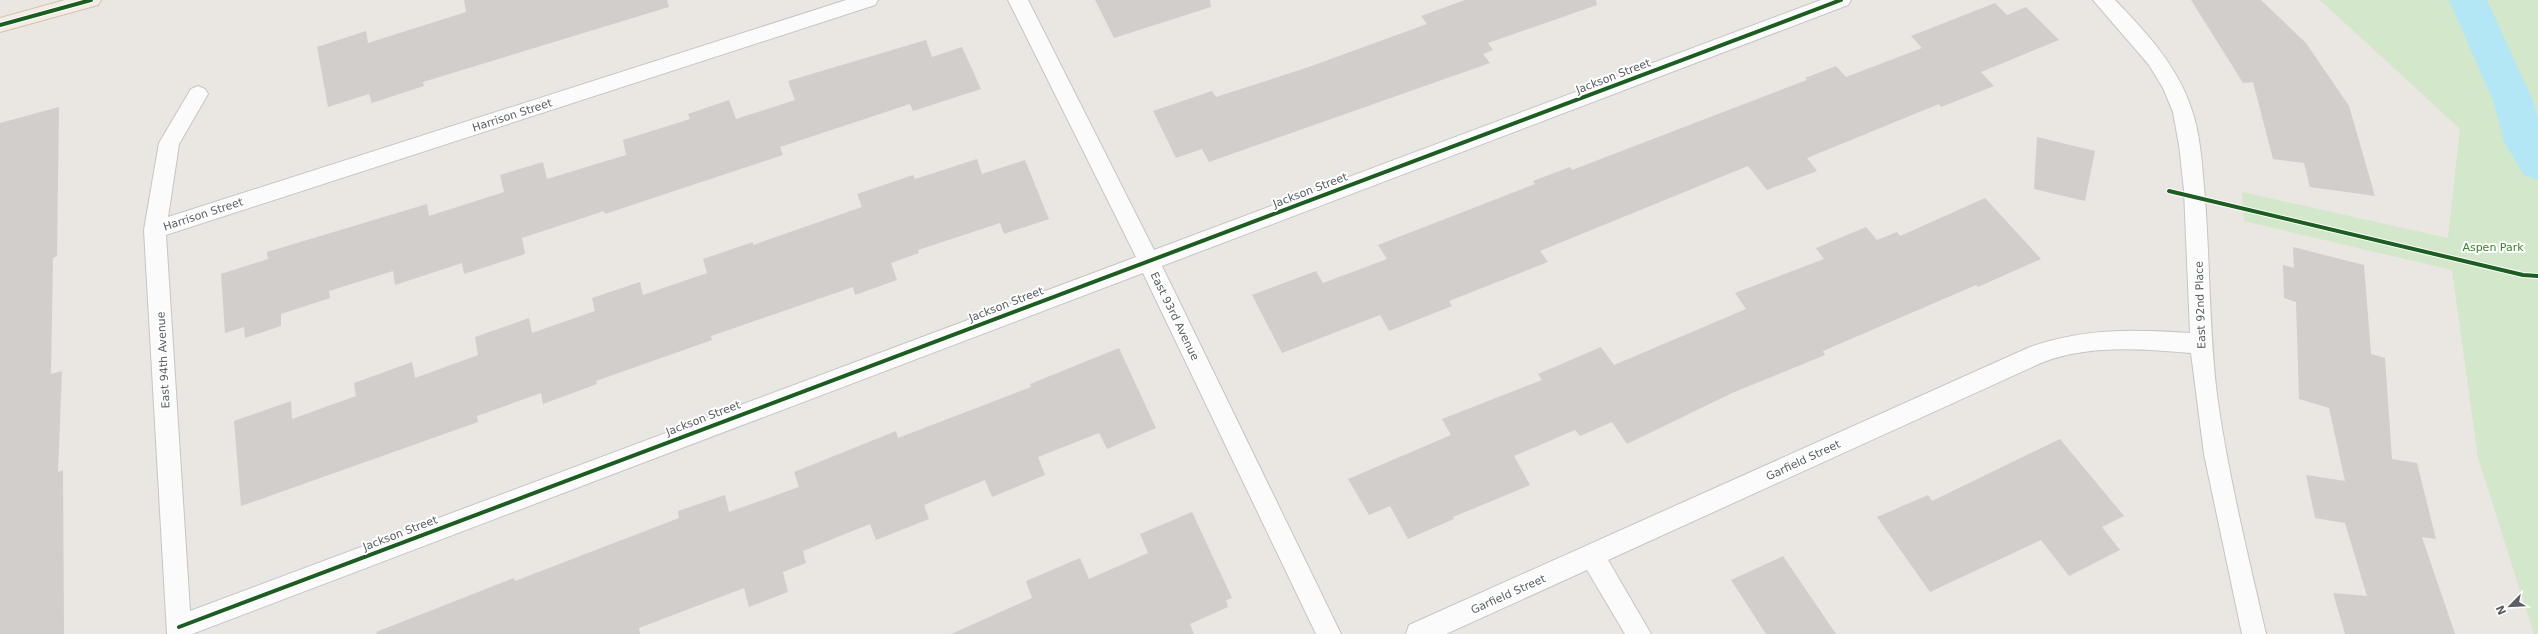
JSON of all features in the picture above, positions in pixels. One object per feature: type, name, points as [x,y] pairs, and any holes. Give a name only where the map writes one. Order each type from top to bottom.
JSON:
[{"type":"main road","points":[[0,25],[91,0]]},
{"type":"street","name":"Harrison Street","points":[[155,230],[868,0]]},
{"type":"street","name":"East 93rd Avenue","points":[[1018,0],[1148,260],[1329,634]]},
{"type":"street","name":"Jackson Street","points":[[179,630],[1148,260],[1841,0]]},
{"type":"street","name":"East 92nd Place","points":[[2103,0],[2138,37],[2160,66],[2178,100],[2189,131],[2197,232],[2202,344],[2206,394],[2221,485],[2254,634]]},
{"type":"street","name":"East 94th Avenue","points":[[179,630],[155,230],[169,143],[198,94]]},
{"type":"street","name":"Garfield Street","points":[[1418,634],[2010,366],[2047,351],[2092,341],[2122,340],[2202,344]]},
{"type":"street","points":[[1592,556],[1639,634]]},
{"type":"green space","name":"Aspen Park","points":[[2320,0],[2538,0],[2538,634],[2534,634],[2478,458],[2452,270],[2244,221],[2242,192],[2448,238],[2460,129]]},
{"type":"building","points":[[464,0],[667,0],[669,7],[423,82],[424,86],[372,103],[369,94],[328,107],[317,47],[366,31],[368,43],[466,12]]},
{"type":"building","points":[[1095,0],[1210,0],[1211,7],[1114,38]]},
{"type":"building","points":[[1465,0],[1596,0],[1597,5],[1488,43],[1493,50],[1483,54],[1490,63],[1209,162],[1202,149],[1176,158],[1153,111],[1212,91],[1216,97],[1306,68],[1427,24],[1421,16]]},
{"type":"building","points":[[2191,0],[2261,0],[2306,43],[2349,106],[2375,196],[2310,187],[2304,163],[2273,159],[2253,82],[2243,83]]},
{"type":"building","points":[[1995,3],[2007,15],[2026,7],[2059,40],[1981,72],[1994,86],[1941,107],[1939,104],[1807,158],[1817,171],[1767,190],[1748,166],[1540,251],[1548,262],[1449,301],[1452,306],[1389,331],[1380,315],[1282,353],[1252,295],[1316,271],[1323,283],[1387,259],[1378,245],[1535,184],[1533,181],[1570,167],[1572,170],[1807,80],[1805,78],[1836,66],[1846,77],[1922,48],[1911,36]]},
{"type":"building","points":[[926,40],[932,57],[962,47],[981,89],[913,111],[910,104],[780,147],[783,155],[605,214],[604,211],[522,238],[525,254],[464,274],[462,263],[395,285],[393,271],[329,291],[330,298],[281,314],[281,326],[245,338],[244,327],[225,333],[221,274],[268,259],[267,252],[427,204],[429,216],[504,192],[500,175],[543,162],[547,179],[626,155],[623,140],[690,119],[688,114],[729,100],[736,119],[795,100],[788,81]]},
{"type":"building","points":[[59,107],[57,256],[53,258],[51,374],[62,371],[58,472],[63,470],[64,634],[0,634],[0,123]]},
{"type":"building","points":[[2037,137],[2095,151],[2085,201],[2034,189]]},
{"type":"building","points":[[977,159],[982,174],[1025,160],[1049,219],[1004,234],[1000,223],[918,250],[919,253],[891,263],[897,280],[855,295],[853,287],[711,336],[712,340],[596,381],[597,384],[543,404],[541,393],[477,416],[478,422],[241,506],[234,421],[291,401],[292,419],[356,396],[354,383],[412,362],[415,378],[478,355],[475,337],[529,318],[532,333],[595,311],[592,298],[640,282],[643,295],[707,273],[703,259],[753,242],[753,245],[862,207],[857,194],[913,175],[915,179]]},
{"type":"building","points":[[1985,198],[2041,259],[1978,287],[1976,285],[1823,351],[1825,355],[1732,393],[1627,444],[1612,422],[1580,436],[1575,430],[1514,456],[1530,485],[1453,517],[1454,519],[1408,539],[1390,506],[1369,515],[1348,479],[1451,435],[1442,419],[1542,380],[1538,374],[1601,347],[1614,365],[1746,309],[1735,293],[1824,259],[1816,248],[1866,227],[1877,240],[1897,232],[1900,236]]},
{"type":"building","points":[[2293,247],[2364,265],[2371,354],[2385,358],[2392,459],[2417,463],[2436,539],[2422,537],[2455,634],[2345,634],[2333,593],[2367,596],[2345,523],[2315,518],[2306,475],[2345,481],[2329,408],[2299,399],[2296,302],[2284,298],[2283,265],[2294,268]]},
{"type":"building","points":[[1119,348],[1156,428],[1107,449],[1099,433],[1038,457],[1045,475],[992,497],[985,480],[924,505],[929,519],[876,540],[870,524],[803,551],[806,563],[783,572],[788,592],[749,607],[744,588],[639,628],[640,634],[377,634],[376,632],[514,578],[515,581],[679,518],[678,511],[725,495],[729,512],[799,487],[794,472],[896,431],[898,438],[1031,387],[1030,384]]},
{"type":"building","points":[[2060,439],[2124,516],[2102,527],[2120,550],[2069,576],[2041,540],[1930,592],[1877,517],[1928,495],[1932,501]]},
{"type":"building","points":[[1192,512],[1232,598],[1226,600],[1228,607],[1190,624],[1194,634],[951,634],[1032,598],[1026,581],[1080,558],[1089,579],[1148,553],[1140,534]]},
{"type":"building","points":[[1783,556],[1836,634],[1766,634],[1731,580]]},
{"type":"waterway","points":[[2468,0],[2514,103],[2524,142],[2538,164]]},
{"type":"cycle path","points":[[0,25],[91,0]]},
{"type":"cycle path","points":[[179,627],[1841,0]]},
{"type":"cycle path","points":[[2169,191],[2523,275],[2538,276]]}]
